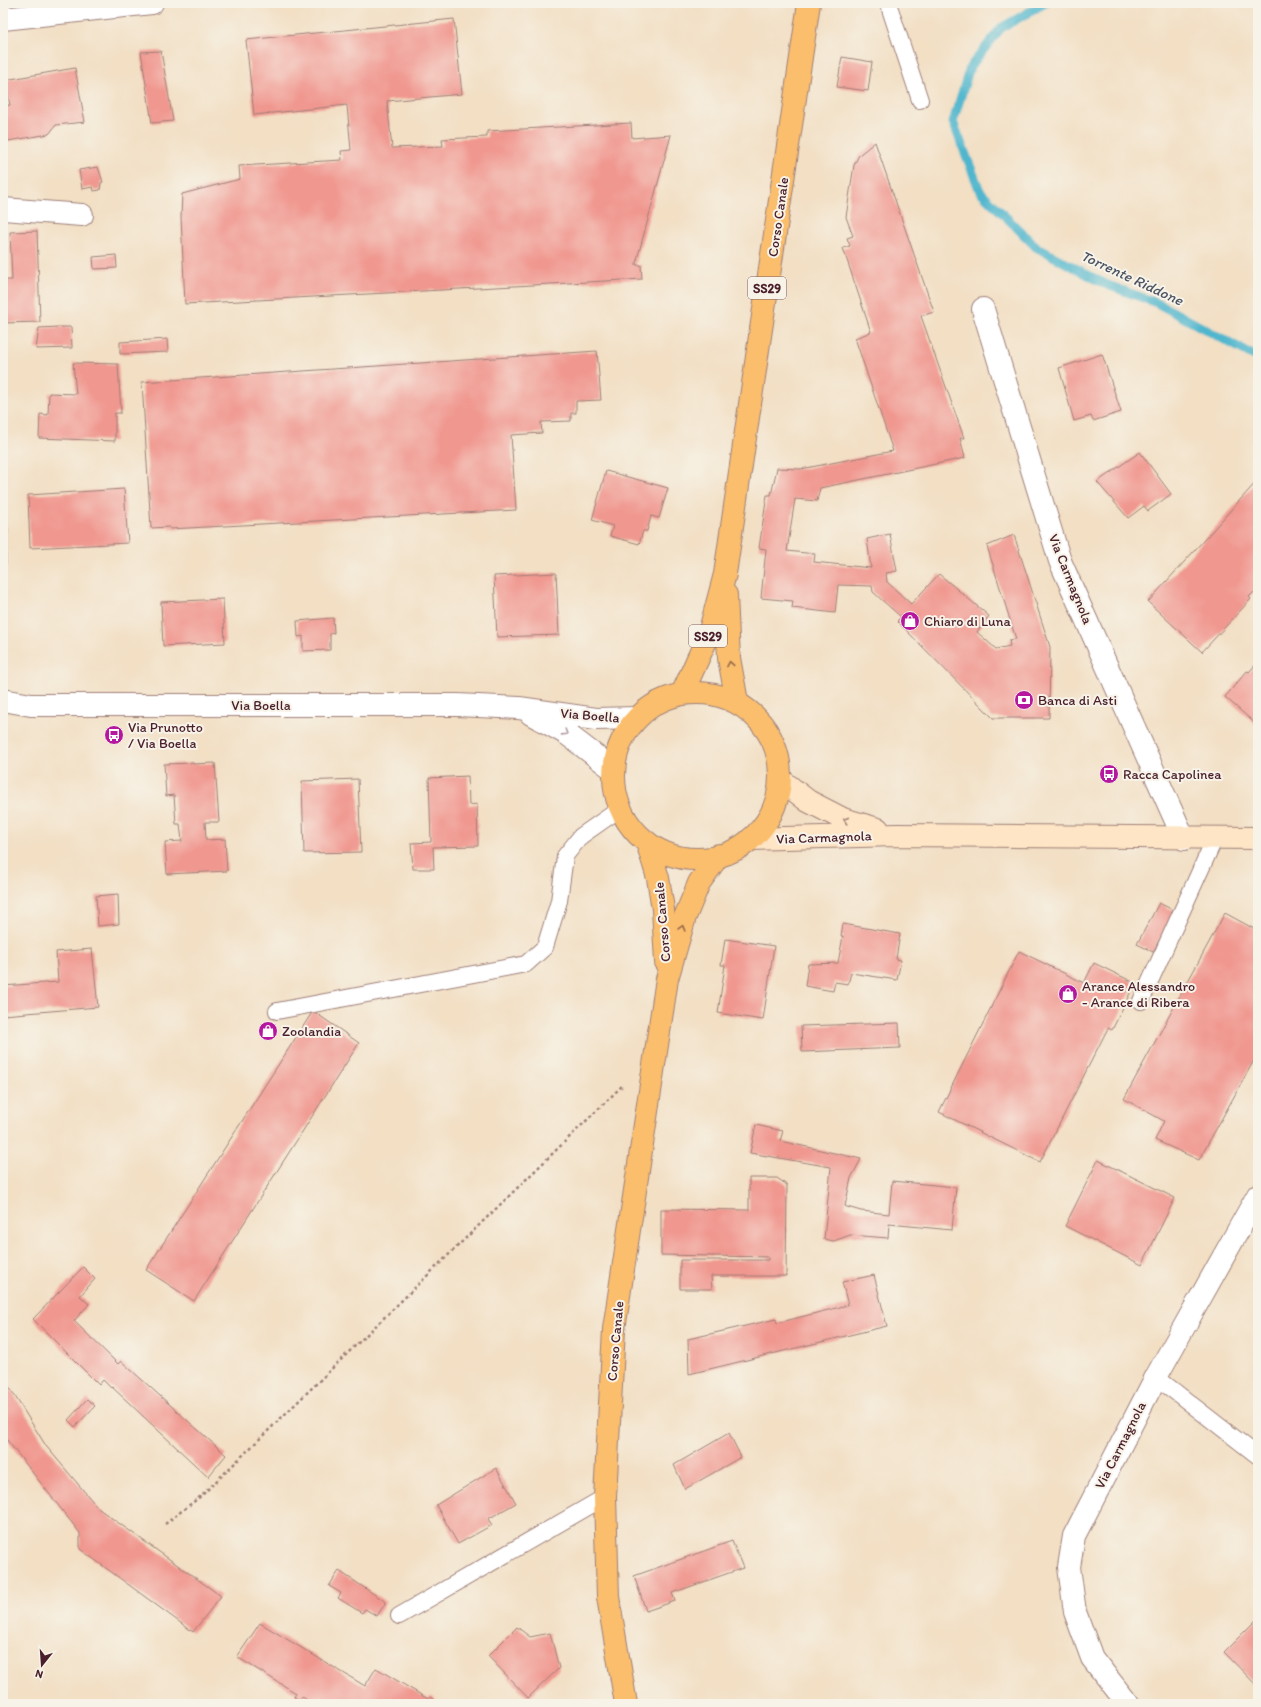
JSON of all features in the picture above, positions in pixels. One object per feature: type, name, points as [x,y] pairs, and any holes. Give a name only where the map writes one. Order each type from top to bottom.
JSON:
[{"type":"main road","name":"Corso Canale","points":[[682,694],[709,634],[725,574],[809,3]]},
{"type":"main road","name":"Corso Canale","points":[[725,574],[729,658],[737,702]]},
{"type":"main road","name":"Corso Canale","points":[[682,694],[710,694],[737,702],[755,716],[769,733],[778,756],[781,780],[776,802],[766,822],[751,839],[732,852],[710,858],[687,858],[666,852],[647,842],[632,826],[621,808],[615,789],[614,770],[621,742],[637,718],[658,703],[682,694]]},
{"type":"main road","name":"Via Carmagnola","points":[[781,780],[808,801],[843,819],[897,835]]},
{"type":"main road","name":"Via Carmagnola","points":[[751,839],[897,835],[1258,838]]},
{"type":"main road","name":"Corso Canale","points":[[647,842],[658,878],[663,909],[667,979]]},
{"type":"main road","name":"Corso Canale","points":[[626,1704],[608,1597],[605,1497],[614,1329],[667,979],[685,917],[696,890],[719,855]]},
{"type":"street","points":[[3,19],[152,3]]},
{"type":"street","points":[[3,209],[82,215]]},
{"type":"street","name":"Via Carmagnola","points":[[983,309],[1060,561],[1184,838]]},
{"type":"street","name":"Via Boella","points":[[3,700],[31,705],[457,705],[519,708],[596,719],[637,718]]},
{"type":"street","name":"Via Boella","points":[[519,708],[567,734],[614,770]]},
{"type":"street","name":"Via Carmagnola","points":[[1128,1704],[1092,1658],[1075,1612],[1069,1567],[1074,1536],[1156,1377],[1258,1195]]},
{"type":"lane","points":[[884,4],[920,100]]},
{"type":"lane","points":[[277,1011],[526,964],[545,948],[559,901],[565,856],[581,836],[621,808]]},
{"type":"lane","points":[[1141,1000],[1215,838]]},
{"type":"lane","points":[[1156,1377],[1258,1456]]},
{"type":"lane","points":[[399,1616],[605,1497]]},
{"type":"path","points":[[165,1524],[201,1496],[627,1081]]},
{"type":"building","points":[[454,19],[462,94],[387,101],[392,148],[443,146],[442,139],[487,137],[487,131],[631,123],[632,138],[671,135],[636,263],[636,265],[641,265],[642,279],[185,304],[181,217],[182,194],[240,179],[239,166],[342,160],[341,151],[351,150],[347,105],[254,115],[246,40]]},
{"type":"building","points":[[161,51],[173,121],[152,123],[141,52]]},
{"type":"building","points":[[842,57],[872,62],[868,91],[837,87]]},
{"type":"building","points":[[75,68],[85,122],[56,125],[49,134],[8,141],[3,106],[10,105],[5,80]]},
{"type":"building","points":[[875,142],[934,312],[921,316],[964,438],[960,438],[965,458],[820,488],[817,501],[795,499],[787,551],[815,554],[814,562],[871,568],[867,539],[890,534],[897,571],[886,573],[887,582],[911,604],[939,574],[989,616],[977,632],[996,649],[1010,646],[1009,640],[1016,639],[987,546],[1014,535],[1050,647],[1049,718],[993,718],[897,621],[901,617],[873,592],[872,586],[838,585],[835,613],[792,608],[793,601],[761,598],[766,549],[759,548],[767,495],[771,495],[777,468],[801,469],[893,451],[855,338],[871,332],[843,248],[850,246],[847,238],[853,236],[846,217],[854,165],[859,155]]},
{"type":"building","points":[[98,167],[103,182],[101,183],[100,190],[94,191],[93,187],[82,189],[79,170]]},
{"type":"building","points":[[37,231],[40,322],[3,323],[3,280],[12,280],[10,232]]},
{"type":"building","points":[[116,255],[117,268],[94,269],[93,257]]},
{"type":"building","points":[[71,327],[72,348],[36,349],[39,328]]},
{"type":"building","points":[[167,339],[168,352],[120,354],[120,342]]},
{"type":"building","points":[[597,351],[601,400],[576,401],[576,413],[571,413],[571,421],[541,422],[542,433],[511,435],[516,510],[170,529],[169,527],[151,528],[142,382]]},
{"type":"building","points":[[1102,354],[1121,412],[1093,421],[1091,416],[1074,421],[1059,368]]},
{"type":"building","points":[[73,363],[118,364],[121,413],[115,413],[115,441],[39,438],[40,414],[48,415],[49,393],[76,394]]},
{"type":"building","points":[[1140,452],[1171,494],[1148,511],[1144,506],[1128,518],[1097,482]]},
{"type":"building","points":[[606,471],[668,488],[659,518],[651,516],[647,531],[643,531],[639,544],[610,536],[613,526],[592,520]]},
{"type":"building","points":[[1258,480],[1258,588],[1249,597],[1251,599],[1202,652],[1148,602]]},
{"type":"building","points":[[124,489],[128,543],[30,548],[28,495]]},
{"type":"building","points":[[3,497],[5,497],[6,564],[3,564]]},
{"type":"building","points":[[556,573],[559,635],[497,637],[494,576]]},
{"type":"building","points":[[223,599],[225,643],[163,646],[161,602]]},
{"type":"building","points":[[333,618],[334,633],[330,634],[330,650],[303,651],[303,636],[298,637],[297,621]]},
{"type":"building","points":[[1258,662],[1258,726],[1225,697],[1247,671],[1249,672]]},
{"type":"building","points":[[215,763],[219,822],[205,822],[206,840],[225,839],[227,871],[167,874],[165,842],[182,841],[180,824],[176,824],[174,795],[166,796],[164,764]]},
{"type":"building","points":[[468,776],[469,805],[477,804],[478,846],[433,847],[434,869],[413,869],[411,843],[431,842],[429,778]]},
{"type":"building","points":[[358,779],[361,852],[304,853],[302,781]]},
{"type":"building","points":[[118,894],[119,924],[98,926],[96,896]]},
{"type":"building","points":[[1159,903],[1175,911],[1153,952],[1137,944]]},
{"type":"building","points":[[1225,913],[1258,931],[1258,1053],[1199,1160],[1155,1140],[1164,1121],[1124,1099]]},
{"type":"building","points":[[843,924],[900,934],[896,959],[901,960],[897,980],[851,973],[848,984],[835,982],[833,991],[805,986],[808,964],[838,963],[843,936],[841,936]]},
{"type":"building","points":[[725,939],[774,946],[763,1020],[718,1013],[725,965],[721,965]]},
{"type":"building","points":[[92,949],[98,1007],[3,1015],[3,986],[58,982],[56,952]]},
{"type":"building","points":[[1019,951],[1084,983],[1094,963],[1135,983],[1112,1030],[1108,1028],[1040,1162],[939,1112]]},
{"type":"building","points":[[313,1011],[359,1043],[194,1301],[146,1270]]},
{"type":"building","points":[[899,1023],[900,1048],[802,1052],[801,1026]]},
{"type":"building","points":[[756,1125],[783,1131],[780,1141],[861,1159],[851,1178],[845,1206],[847,1207],[861,1211],[889,1214],[892,1181],[956,1187],[952,1230],[889,1224],[888,1238],[850,1235],[834,1241],[824,1239],[831,1167],[750,1153]]},
{"type":"building","points":[[1098,1160],[1175,1198],[1142,1265],[1065,1226]]},
{"type":"building","points":[[749,1178],[777,1178],[787,1185],[786,1276],[711,1276],[712,1289],[680,1289],[680,1260],[768,1260],[768,1257],[661,1255],[661,1209],[749,1210]]},
{"type":"building","points":[[83,1267],[95,1279],[80,1296],[89,1304],[74,1321],[118,1364],[121,1361],[226,1455],[208,1477],[112,1387],[111,1388],[103,1380],[99,1385],[33,1319]]},
{"type":"building","points":[[874,1275],[887,1326],[689,1374],[688,1339],[776,1319],[777,1323],[848,1305],[842,1282]]},
{"type":"building","points":[[3,1377],[46,1446],[99,1509],[221,1596],[193,1632],[80,1549],[80,1533],[3,1435]]},
{"type":"building","points":[[87,1399],[95,1406],[75,1427],[68,1420]]},
{"type":"building","points":[[729,1433],[741,1457],[685,1489],[674,1465]]},
{"type":"building","points":[[496,1468],[516,1503],[488,1519],[492,1525],[458,1544],[436,1505]]},
{"type":"building","points":[[732,1541],[743,1568],[672,1593],[675,1601],[646,1611],[634,1576]]},
{"type":"building","points":[[339,1571],[386,1602],[377,1616],[365,1609],[362,1613],[338,1598],[341,1593],[329,1586]]},
{"type":"building","points":[[1258,1618],[1258,1687],[1224,1652]]},
{"type":"building","points":[[260,1623],[365,1686],[376,1668],[428,1699],[431,1697],[440,1704],[313,1704],[301,1696],[299,1700],[294,1697],[296,1693],[237,1657]]},
{"type":"building","points":[[517,1627],[530,1637],[550,1633],[559,1668],[528,1698],[488,1656]]},
{"type":"waterway","name":"Torrente Riddone","points":[[1045,3],[1001,28],[970,67],[953,122],[980,191],[1036,247],[1105,284],[1157,303],[1258,358]]},
{"type":"place","name":"Chiaro di Luna","points":[[910,621]]},
{"type":"place","name":"Banca di Asti","points":[[1024,700]]},
{"type":"place","name":"Via Prunotto / Via Boella","points":[[114,735]]},
{"type":"place","name":"Racca Capolinea","points":[[1109,774]]},
{"type":"place","name":"Arance Alessandro - Arance di Ribera","points":[[1068,994]]},
{"type":"place","name":"Zoolandia","points":[[268,1031]]}]
